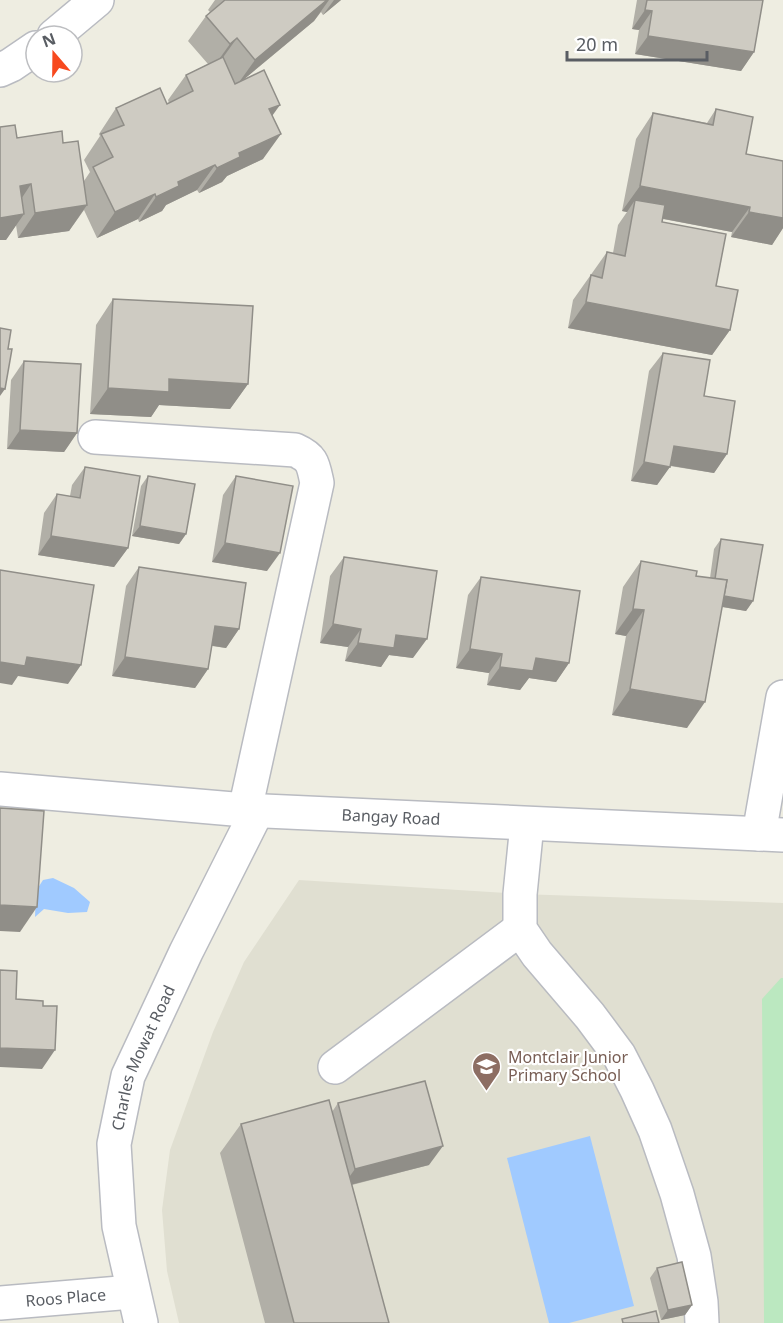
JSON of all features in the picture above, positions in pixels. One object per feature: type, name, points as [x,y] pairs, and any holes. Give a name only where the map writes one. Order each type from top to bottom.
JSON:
[{"type":"street","points":[[68,24],[97,0]]},
{"type":"street","points":[[0,70],[24,56]]},
{"type":"street","name":"Charles Mowat Road","points":[[95,437],[296,450],[308,456],[317,483],[251,811],[128,1076],[114,1144],[119,1226],[132,1292],[141,1323]]},
{"type":"street","points":[[771,835],[783,697]]},
{"type":"street","name":"Bangay Road","points":[[0,789],[251,811],[771,835]]},
{"type":"street","points":[[527,824],[520,894],[520,929],[537,954],[590,1016],[619,1055],[637,1090],[662,1151],[694,1256],[702,1323]]},
{"type":"street","points":[[335,1066],[520,929]]},
{"type":"street","name":"Roos Place","points":[[0,1303],[132,1292]]},
{"type":"shaded area","name":"Montclair Junior Primary School","points":[[299,880],[520,894],[783,903],[783,1323],[179,1323],[167,1271],[162,1210],[170,1150],[213,1032],[244,962]]},
{"type":"green space","points":[[783,978],[783,1323],[764,1323],[762,999]]},
{"type":"water","points":[[53,878],[74,888],[90,902],[87,912],[68,913],[44,909],[35,917],[36,891],[43,880]]},
{"type":"water","points":[[590,1136],[634,1306],[569,1323],[549,1323],[507,1158]]},
{"type":"building","points":[[225,0],[327,0],[255,60],[237,38],[230,44],[206,16]]},
{"type":"building","points":[[647,0],[763,0],[754,52],[648,36],[652,11],[645,10]]},
{"type":"building","points":[[223,57],[235,84],[264,70],[280,105],[269,109],[281,134],[239,153],[240,157],[217,168],[215,165],[178,182],[179,186],[156,197],[155,194],[115,212],[93,167],[113,157],[101,134],[124,125],[116,108],[160,88],[167,104],[193,91],[186,75]]},
{"type":"building","points":[[716,109],[753,117],[746,154],[783,161],[783,218],[749,212],[750,207],[640,186],[653,113],[713,125]]},
{"type":"building","points":[[15,125],[17,138],[62,131],[63,143],[78,141],[87,205],[35,213],[31,184],[20,186],[24,214],[0,218],[0,127]]},
{"type":"building","points":[[635,200],[665,205],[662,222],[726,234],[716,286],[738,290],[730,330],[586,302],[591,275],[602,278],[607,252],[625,256]]},
{"type":"building","points":[[113,299],[253,306],[248,384],[169,379],[169,392],[108,388]]},
{"type":"building","points":[[0,328],[11,330],[8,349],[12,349],[5,389],[0,388]]},
{"type":"building","points":[[663,353],[710,360],[704,396],[735,401],[727,454],[674,446],[670,467],[644,462]]},
{"type":"building","points":[[24,361],[81,364],[77,433],[20,430]]},
{"type":"building","points":[[85,467],[140,476],[128,548],[51,536],[57,494],[80,498]]},
{"type":"building","points":[[148,476],[195,484],[186,534],[140,526]]},
{"type":"building","points":[[236,476],[293,486],[280,553],[225,543]]},
{"type":"building","points":[[721,539],[763,545],[753,601],[724,596],[727,580],[715,579]]},
{"type":"building","points":[[344,557],[437,571],[427,639],[396,635],[394,648],[358,643],[361,629],[333,624]]},
{"type":"building","points":[[641,561],[697,571],[696,576],[727,580],[705,702],[630,689],[644,610],[633,609]]},
{"type":"building","points":[[139,567],[246,583],[239,629],[215,626],[208,669],[125,657]]},
{"type":"building","points":[[0,570],[94,585],[81,665],[27,657],[25,666],[0,662]]},
{"type":"building","points":[[481,577],[580,591],[569,663],[536,658],[533,671],[500,667],[502,654],[470,649]]},
{"type":"building","points":[[0,808],[44,811],[37,907],[0,905]]},
{"type":"building","points":[[0,970],[17,971],[16,999],[43,1001],[43,1006],[57,1006],[55,1050],[0,1048]]},
{"type":"building","points":[[425,1081],[443,1146],[355,1169],[338,1103]]},
{"type":"building","points":[[329,1100],[389,1323],[294,1323],[241,1124]]},
{"type":"building","points":[[682,1262],[692,1305],[668,1310],[657,1268]]},
{"type":"building","points":[[656,1311],[659,1323],[623,1323],[622,1319]]},
{"type":"place","name":"Montclair Junior Primary School","points":[[487,1092]]}]
